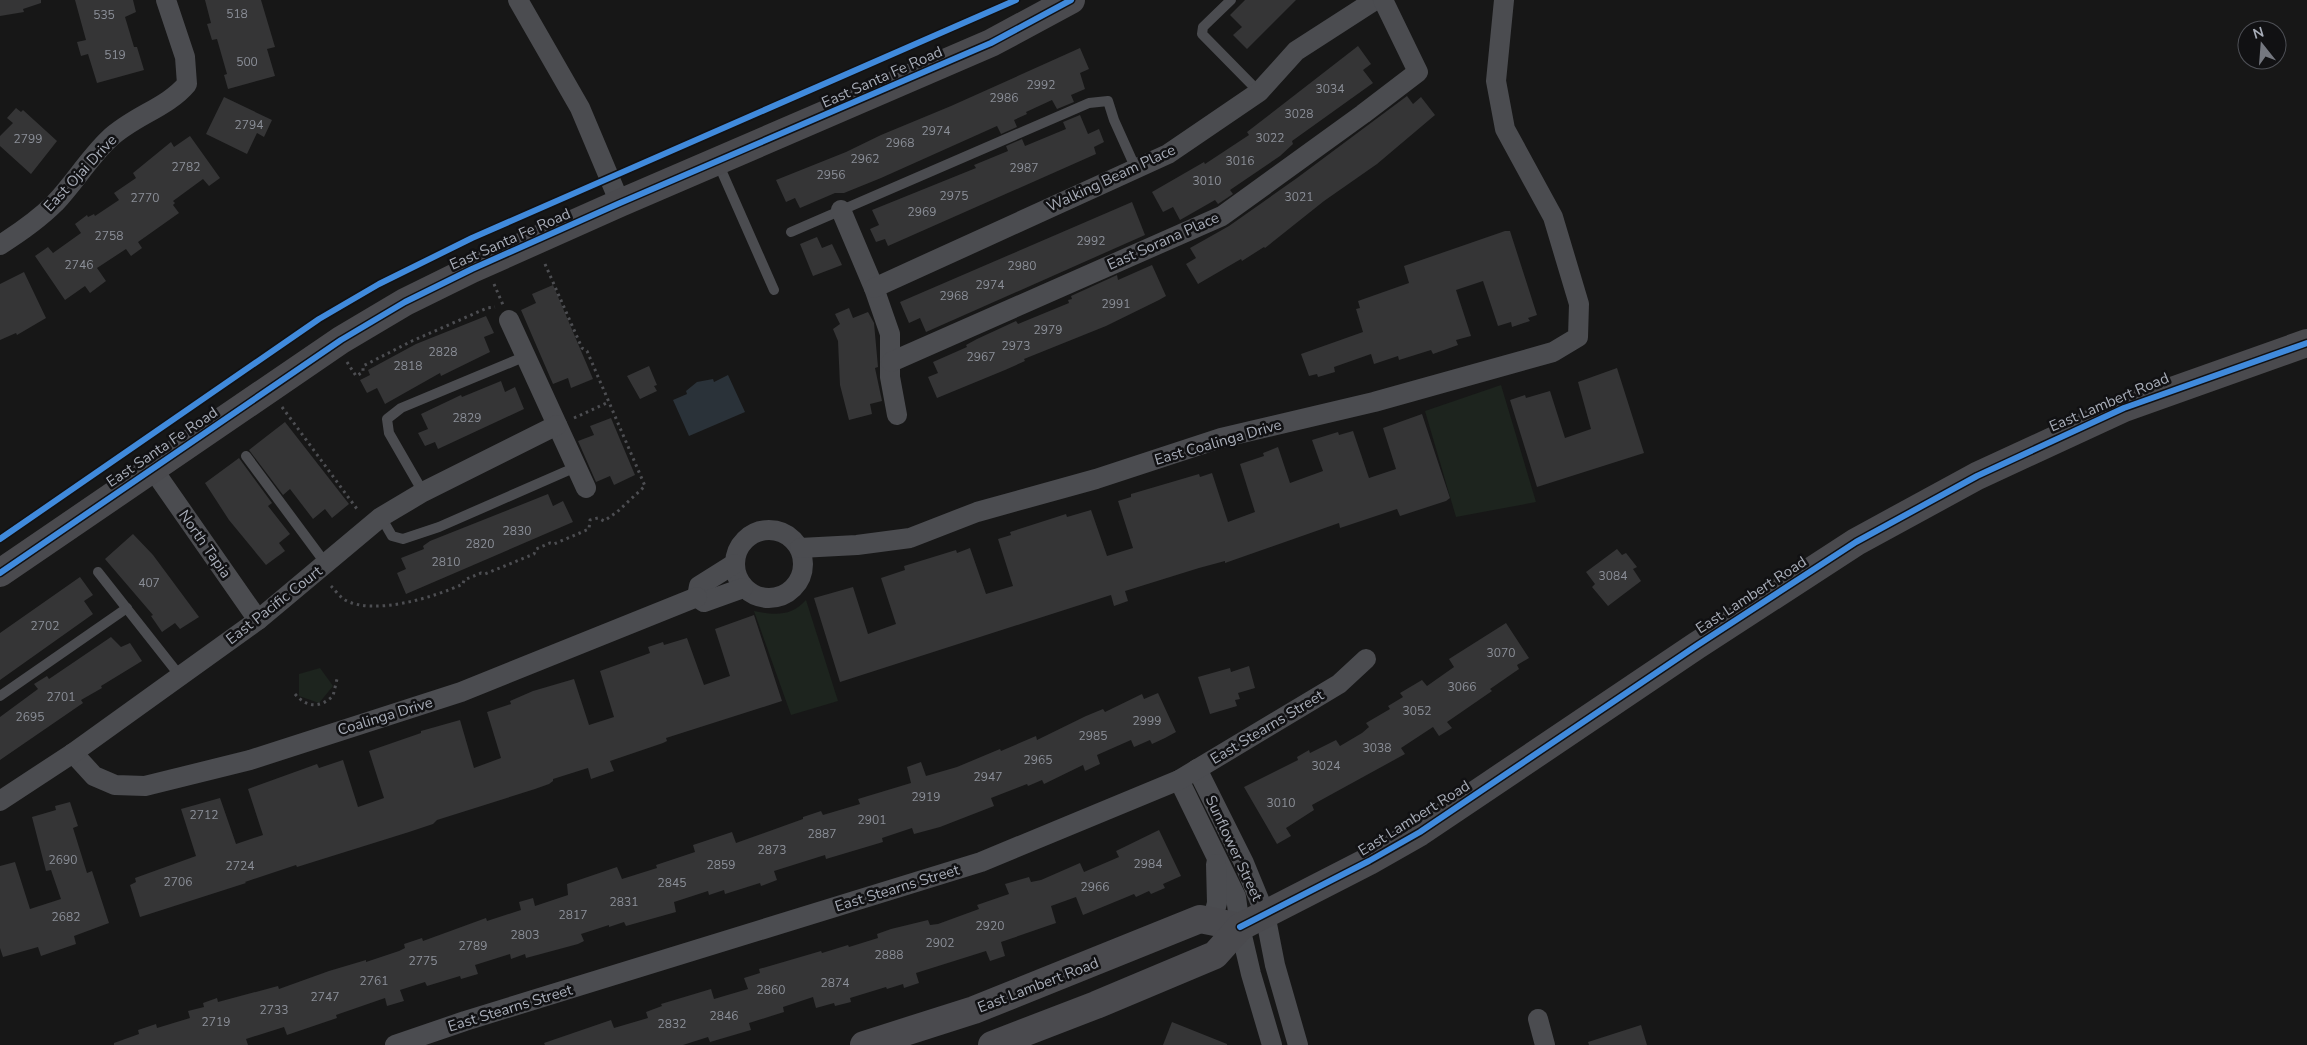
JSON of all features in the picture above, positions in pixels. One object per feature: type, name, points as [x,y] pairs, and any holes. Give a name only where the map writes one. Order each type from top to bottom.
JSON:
[{"type":"main road","name":"East Santa Fe Road","points":[[0,573],[341,340],[405,302],[472,269],[620,203],[718,163],[991,43],[1072,0]]},
{"type":"main road","name":"East Lambert Road","points":[[992,1045],[1096,1006],[1215,955],[1240,927],[1420,832],[1696,646],[1856,542],[1959,485],[2043,444],[2124,408],[2307,343]]},
{"type":"main road","name":"East Lambert Road","points":[[864,1045],[974,1010],[1200,919],[1240,927]]},
{"type":"street","name":"East Ojai Drive","points":[[0,246],[20,232],[54,203],[110,138],[140,116],[177,96],[187,84],[185,57],[166,0]]},
{"type":"street","points":[[518,0],[580,108],[620,203]]},
{"type":"street","name":"Walking Beam Place","points":[[874,288],[1168,154],[1259,92],[1296,51],[1375,0]]},
{"type":"street","name":"East Sorana Place","points":[[891,362],[1222,216],[1363,114],[1418,72],[1382,0]]},
{"type":"street","name":"East Coalinga Drive","points":[[801,557],[857,545],[910,538],[976,512],[1096,479],[1221,438],[1374,402],[1552,352],[1578,336],[1579,304],[1553,216],[1505,129],[1496,81],[1504,0]]},
{"type":"street","points":[[841,210],[874,288],[890,334],[890,377],[897,414]]},
{"type":"street","points":[[504,308],[586,488]]},
{"type":"street","name":"East Pacific Court","points":[[0,801],[73,754],[258,620],[381,517],[423,492],[558,426]]},
{"type":"street","name":"North Tapia","points":[[152,468],[258,620]]},
{"type":"street","points":[[772,530],[783,533],[793,539],[801,557],[797,585],[780,597],[760,598],[743,588],[738,580],[734,564],[736,553],[742,543],[750,535],[761,531],[772,530]]},
{"type":"street","points":[[697,597],[699,586],[734,564]]},
{"type":"street","name":"Coalinga Drive","points":[[73,754],[94,776],[115,785],[145,786],[250,760],[460,692],[697,597],[704,602],[743,588]]},
{"type":"street","name":"East Stearns Street","points":[[395,1045],[466,1021],[981,862],[1179,780],[1339,684],[1366,659]]},
{"type":"street","name":"Sunflower Street","points":[[1197,769],[1244,863],[1265,914],[1275,965],[1298,1045]]},
{"type":"street","name":"Sunflower Street","points":[[1179,780],[1236,897],[1240,927],[1251,974],[1272,1045]]},
{"type":"street","points":[[1212,922],[1216,913],[1218,885],[1213,848]]},
{"type":"street","points":[[1538,1019],[1545,1045]]},
{"type":"lane","points":[[1231,0],[1203,27],[1202,34],[1259,92]]},
{"type":"lane","points":[[791,232],[1089,103],[1108,101],[1114,120],[1136,169]]},
{"type":"lane","points":[[718,163],[774,290]]},
{"type":"lane","points":[[423,492],[390,432],[387,419],[401,408],[526,356]]},
{"type":"lane","points":[[246,456],[326,564]]},
{"type":"lane","points":[[381,517],[392,536],[403,539],[447,524],[576,467]]},
{"type":"lane","points":[[98,572],[180,676]]},
{"type":"lane","points":[[0,696],[127,608]]},
{"type":"path","points":[[545,264],[552,279]]},
{"type":"path","points":[[350,367],[356,376],[364,372],[364,366],[412,341],[487,308],[504,308],[494,284]]},
{"type":"path","points":[[558,426],[609,402]]},
{"type":"path","points":[[284,410],[357,510]]},
{"type":"path","points":[[295,694],[308,705],[318,705],[333,696],[337,679]]},
{"type":"shaded area","points":[[728,375],[745,412],[689,436],[673,400],[687,394],[686,391],[697,382],[713,379],[714,382]]},
{"type":"shaded area","points":[[1501,385],[1536,502],[1456,517],[1425,411]]},
{"type":"shaded area","points":[[806,600],[838,701],[791,715],[754,611],[775,614],[788,612],[800,606]]},
{"type":"shaded area","points":[[320,668],[333,686],[319,703],[299,696],[299,674]]},
{"type":"building","points":[[0,0],[41,0],[41,3],[23,9],[24,12],[0,16]]},
{"type":"building","points":[[75,0],[133,0],[136,12],[125,17],[134,47],[137,47],[144,70],[97,83],[88,54],[81,56],[77,42],[86,40]]},
{"type":"building","points":[[205,0],[261,0],[275,47],[267,49],[275,76],[228,89],[224,75],[227,74],[217,39],[212,40],[207,24],[211,23]]},
{"type":"building","points":[[1245,0],[1296,0],[1247,49],[1233,35],[1242,27],[1230,15]]},
{"type":"building","points":[[1358,46],[1371,64],[1363,70],[1373,83],[1292,141],[1293,144],[1280,156],[1230,190],[1233,194],[1218,204],[1215,200],[1180,220],[1173,207],[1163,212],[1152,192],[1204,162],[1205,164],[1249,135],[1247,132]]},
{"type":"building","points":[[1080,48],[1089,69],[1080,73],[1085,89],[1071,95],[1074,102],[1057,109],[1052,100],[1014,120],[1017,127],[1001,134],[997,126],[844,193],[835,193],[800,208],[795,198],[786,202],[776,180],[846,152]]},
{"type":"building","points":[[1407,96],[1413,104],[1421,97],[1435,115],[1377,164],[1324,201],[1265,248],[1242,261],[1241,259],[1198,284],[1186,264],[1196,258],[1190,248],[1229,226]]},
{"type":"building","points":[[224,97],[272,120],[264,137],[257,133],[247,154],[206,134]]},
{"type":"building","points":[[16,108],[21,112],[23,110],[57,141],[31,174],[0,146],[0,136],[13,123],[7,118]]},
{"type":"building","points":[[1080,115],[1088,134],[1099,129],[1104,142],[1094,147],[1096,154],[888,246],[885,239],[876,242],[870,229],[879,225],[872,210],[976,168],[974,165],[1008,151],[1006,146],[1022,139],[1025,146],[1066,129],[1063,122]]},
{"type":"building","points":[[190,136],[220,178],[209,186],[203,179],[173,201],[175,203],[173,205],[179,213],[138,242],[142,248],[131,256],[126,249],[97,268],[106,281],[90,293],[85,286],[65,300],[35,256],[48,247],[53,253],[81,233],[75,224],[87,215],[88,217],[94,214],[95,216],[119,200],[114,193],[136,178],[133,173],[171,142],[174,147]]},
{"type":"building","points":[[1132,202],[1145,235],[926,332],[920,318],[909,323],[900,302]]},
{"type":"building","points":[[1505,231],[1510,231],[1537,315],[1528,318],[1530,321],[1512,327],[1511,322],[1498,326],[1483,281],[1456,290],[1471,336],[1456,340],[1458,345],[1433,354],[1431,350],[1399,360],[1398,356],[1374,364],[1371,354],[1334,367],[1335,372],[1318,377],[1317,374],[1309,376],[1301,354],[1363,332],[1356,309],[1360,308],[1358,301],[1409,283],[1404,266]]},
{"type":"building","points":[[817,237],[822,248],[832,244],[842,265],[813,276],[800,244]]},
{"type":"building","points":[[1152,265],[1166,296],[1106,326],[1024,359],[1025,361],[1005,370],[937,398],[928,377],[938,373],[933,362],[967,347],[966,345],[977,339],[1016,321],[1018,324],[1069,303],[1068,300],[1072,299],[1071,296],[1117,275],[1118,280]]},
{"type":"building","points":[[24,272],[46,318],[17,335],[16,333],[0,340],[0,284]]},
{"type":"building","points":[[553,285],[593,379],[571,388],[568,378],[553,384],[521,310],[536,303],[532,294]]},
{"type":"building","points":[[849,308],[853,318],[868,312],[874,323],[878,367],[875,368],[882,401],[870,404],[872,414],[849,420],[840,385],[838,341],[833,329],[840,324],[835,314]]},
{"type":"building","points":[[486,316],[494,333],[484,337],[490,352],[441,376],[440,373],[385,404],[377,388],[367,393],[360,380],[370,375],[368,370],[416,344]]},
{"type":"building","points":[[649,366],[657,385],[654,386],[657,391],[640,399],[627,376]]},
{"type":"building","points":[[1617,368],[1644,453],[1537,487],[1510,400],[1525,395],[1526,398],[1550,391],[1565,438],[1591,429],[1578,382]]},
{"type":"building","points":[[501,381],[505,392],[515,387],[524,409],[438,449],[435,442],[425,446],[418,433],[428,429],[421,414],[461,395],[462,397]]},
{"type":"building","points":[[1422,414],[1450,498],[1446,501],[1400,516],[1397,509],[1340,528],[1339,523],[1225,563],[1225,561],[1199,568],[1125,591],[1128,601],[1114,606],[1111,595],[840,682],[814,598],[853,587],[868,634],[896,624],[881,578],[905,570],[904,566],[956,550],[957,553],[970,548],[986,594],[1013,586],[998,539],[1011,535],[1010,532],[1066,514],[1067,517],[1091,510],[1107,556],[1133,548],[1118,501],[1131,497],[1131,494],[1199,474],[1200,477],[1212,473],[1228,522],[1255,512],[1240,464],[1264,456],[1263,453],[1278,447],[1290,483],[1323,471],[1312,440],[1338,432],[1339,435],[1353,431],[1369,478],[1396,469],[1383,428]]},
{"type":"building","points":[[611,418],[635,475],[614,485],[610,476],[596,482],[578,441],[594,435],[590,426]]},
{"type":"building","points":[[285,422],[349,504],[332,518],[325,509],[313,519],[290,489],[283,495],[249,450]]},
{"type":"building","points":[[239,458],[272,503],[268,506],[290,534],[279,543],[285,551],[266,565],[229,520],[205,483]]},
{"type":"building","points":[[548,494],[553,506],[563,501],[573,522],[406,594],[397,573],[406,569],[401,558],[424,549],[423,546],[430,541]]},
{"type":"building","points":[[133,534],[153,555],[199,617],[180,629],[175,623],[162,632],[151,616],[153,615],[105,559]]},
{"type":"building","points":[[1617,549],[1622,555],[1626,553],[1637,567],[1633,569],[1641,581],[1608,606],[1592,587],[1595,584],[1586,572]]},
{"type":"building","points":[[80,577],[93,595],[84,601],[93,614],[0,680],[0,633]]},
{"type":"building","points":[[754,615],[782,701],[666,738],[667,741],[663,743],[610,761],[614,771],[591,779],[588,768],[553,779],[549,784],[437,820],[433,824],[409,832],[297,867],[296,865],[140,917],[130,885],[136,882],[135,878],[196,856],[181,809],[220,798],[236,844],[263,835],[248,789],[317,764],[319,768],[343,760],[358,807],[384,798],[369,751],[421,733],[421,731],[460,720],[474,768],[501,758],[487,712],[511,704],[510,701],[533,691],[574,679],[589,725],[614,717],[600,671],[650,653],[648,647],[663,642],[664,645],[687,638],[704,685],[730,676],[715,629]]},
{"type":"building","points":[[1506,623],[1529,658],[1517,665],[1519,669],[1490,689],[1492,691],[1447,722],[1452,728],[1439,736],[1433,727],[1401,748],[1405,754],[1312,805],[1314,810],[1286,828],[1291,836],[1277,844],[1244,787],[1298,760],[1297,757],[1309,750],[1310,753],[1336,740],[1340,746],[1362,733],[1369,727],[1366,723],[1390,709],[1388,706],[1403,697],[1400,693],[1422,680],[1427,686],[1454,667],[1449,659]]},
{"type":"building","points":[[111,637],[121,647],[130,643],[142,661],[101,686],[102,688],[81,700],[83,703],[0,760],[0,717],[38,689],[34,684],[47,676],[49,679]]},
{"type":"building","points":[[1249,666],[1255,688],[1238,693],[1240,699],[1235,700],[1237,706],[1210,714],[1198,677],[1230,668],[1231,672]]},
{"type":"building","points":[[1158,693],[1176,732],[1152,744],[1150,740],[1134,747],[1131,740],[1097,755],[1100,764],[1085,771],[1083,765],[1044,784],[1042,780],[1028,786],[1027,784],[991,798],[994,806],[940,827],[914,834],[912,828],[882,838],[883,842],[826,859],[825,855],[774,871],[777,880],[761,886],[760,883],[725,894],[724,890],[709,895],[708,891],[674,902],[676,912],[626,926],[624,922],[609,927],[609,925],[581,934],[584,941],[578,944],[526,958],[525,954],[511,959],[510,954],[475,965],[478,974],[461,979],[460,976],[427,986],[425,982],[400,990],[404,1001],[387,1006],[385,998],[336,1015],[337,1018],[287,1035],[284,1027],[246,1039],[248,1045],[114,1045],[114,1043],[139,1034],[138,1030],[156,1024],[157,1028],[190,1018],[188,1011],[204,1007],[203,1003],[217,998],[218,1002],[278,986],[279,989],[329,971],[366,960],[366,962],[399,951],[405,948],[404,944],[422,938],[423,941],[486,918],[487,921],[521,910],[519,902],[533,898],[535,906],[568,895],[567,884],[617,867],[622,879],[657,868],[656,865],[695,852],[693,845],[732,832],[736,843],[821,811],[823,815],[860,804],[858,799],[911,783],[907,767],[921,762],[926,776],[957,767],[1036,736],[1037,740],[1086,716],[1103,709],[1105,712],[1142,694],[1144,699]]},
{"type":"building","points":[[70,802],[78,826],[73,828],[87,873],[92,871],[109,923],[74,936],[76,944],[41,956],[38,947],[3,957],[0,948],[0,866],[15,862],[30,909],[61,899],[51,870],[46,871],[32,817],[56,810],[55,806]]},
{"type":"building","points":[[1159,830],[1181,876],[1163,884],[1165,888],[1151,894],[1149,891],[1136,897],[1134,894],[1083,915],[1076,897],[1051,906],[1056,923],[1001,942],[1005,956],[990,961],[986,951],[916,973],[919,983],[904,988],[903,984],[887,989],[886,987],[850,998],[851,1002],[835,1006],[834,1003],[816,1008],[813,997],[783,1007],[784,1012],[749,1023],[751,1030],[710,1042],[708,1037],[683,1045],[545,1045],[544,1043],[611,1020],[614,1028],[648,1018],[646,1012],[662,1006],[661,1004],[711,989],[714,999],[748,989],[744,978],[760,973],[759,969],[821,951],[822,953],[848,945],[849,947],[878,938],[877,934],[891,929],[928,920],[930,925],[938,924],[979,909],[977,905],[1009,894],[1005,884],[1029,877],[1031,882],[1041,880],[1080,863],[1084,872],[1119,857],[1116,851]]},
{"type":"building","points":[[1172,1022],[1227,1044],[1227,1045],[1163,1045]]},
{"type":"building","points":[[1641,1025],[1647,1045],[1589,1045],[1588,1042]]},
{"type":"cycle path","points":[[0,539],[319,319],[379,284],[472,238],[1016,0]]},
{"type":"cycle path","points":[[0,573],[341,340],[405,302],[472,269],[620,203],[991,43],[1071,0]]},
{"type":"cycle path","points":[[1240,927],[1369,861],[1420,832],[1696,646],[1856,542],[1977,476],[2124,408],[2307,343]]}]
